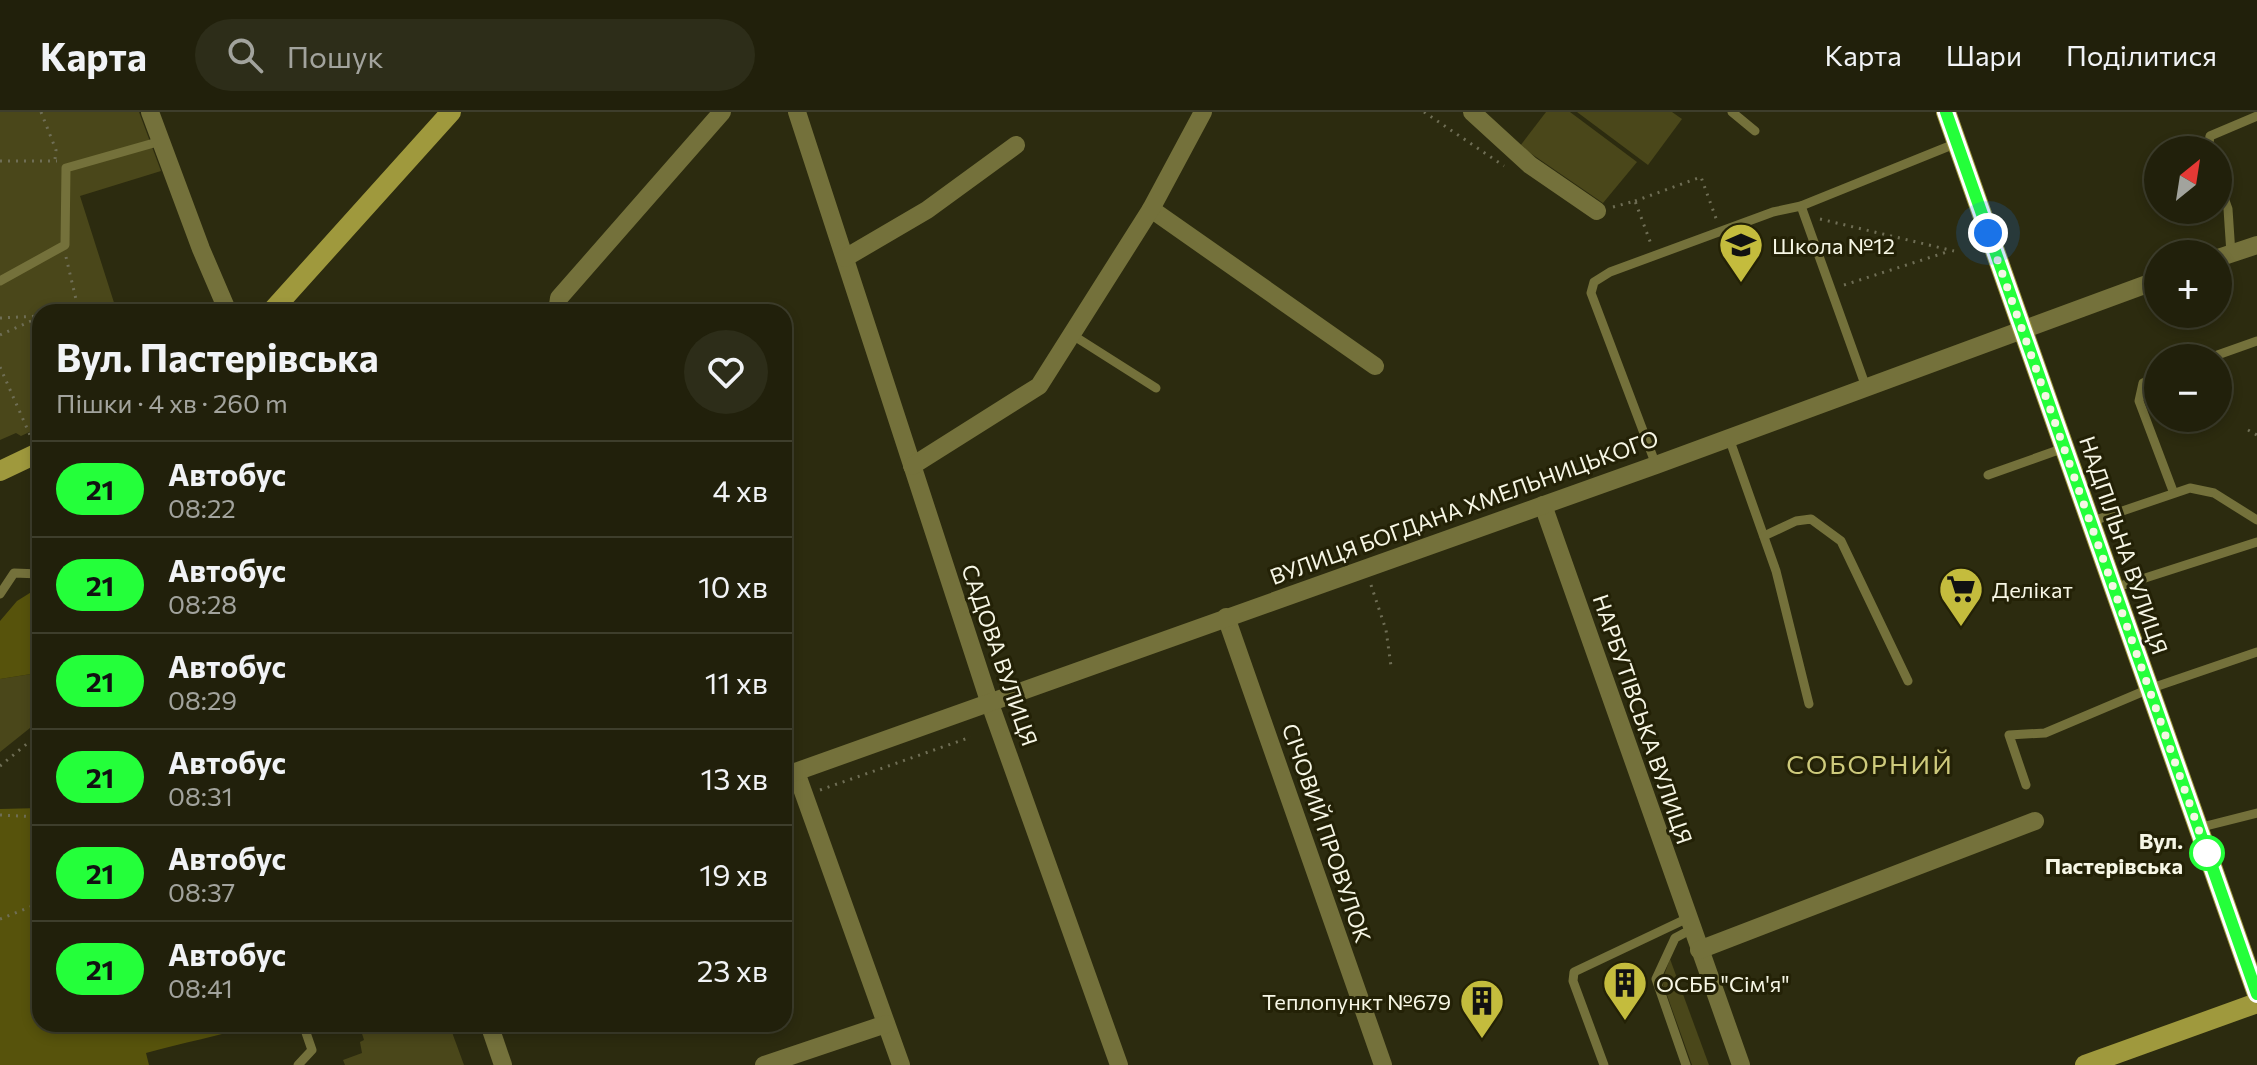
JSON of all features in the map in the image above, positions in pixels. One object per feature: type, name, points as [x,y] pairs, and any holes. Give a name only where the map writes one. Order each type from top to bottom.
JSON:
[{"type":"main road","points":[[278,304],[451,112]]},
{"type":"main road","name":"НАДПІЛЬНА ВУЛИЦЯ","points":[[1946,112],[2257,994]]},
{"type":"main road","points":[[0,471],[32,446]]},
{"type":"main road","points":[[2085,1065],[2257,1003]]},
{"type":"street","points":[[150,112],[225,304]]},
{"type":"street","points":[[558,304],[559,298],[722,112]]},
{"type":"street","name":"САДОВА ВУЛИЦЯ","points":[[797,112],[989,701],[1119,1065]]},
{"type":"street","points":[[912,466],[1039,386],[1074,336],[1151,209],[1203,112]]},
{"type":"street","points":[[1472,112],[1530,165],[1597,211]]},
{"type":"street","points":[[845,258],[927,210],[1016,145]]},
{"type":"street","points":[[1151,209],[1375,366]]},
{"type":"street","points":[[2232,253],[2257,245]]},
{"type":"street","name":"ВУЛИЦЯ БОГДАНА ХМЕЛЬНИЦЬКОГО","points":[[792,773],[1656,465],[2144,285]]},
{"type":"street","name":"НАРБУТІВСЬКА ВУЛИЦЯ","points":[[1543,505],[1741,1065]]},
{"type":"street","name":"СІЧОВИЙ ПРОВУЛОК","points":[[1226,617],[1383,1065]]},
{"type":"street","points":[[792,777],[804,795],[901,1065]]},
{"type":"street","points":[[1699,950],[2035,821]]},
{"type":"street","points":[[764,1065],[886,1024]]},
{"type":"street","points":[[492,1032],[503,1065]]},
{"type":"lane","points":[[1732,112],[1755,131]]},
{"type":"lane","points":[[2210,136],[2257,116]]},
{"type":"lane","points":[[0,281],[65,245],[66,168],[161,141]]},
{"type":"lane","points":[[1656,465],[1591,293],[1599,277],[1721,231],[1803,210],[1957,143]]},
{"type":"lane","points":[[1803,210],[1866,387]]},
{"type":"lane","points":[[1074,336],[1156,388]]},
{"type":"lane","points":[[2232,350],[2257,341]]},
{"type":"lane","points":[[2144,383],[2139,401],[2144,414]]},
{"type":"lane","points":[[2151,432],[2173,491]]},
{"type":"lane","points":[[1729,438],[1764,536],[1809,704]]},
{"type":"lane","points":[[1988,475],[2064,448]]},
{"type":"lane","points":[[2090,522],[2173,491],[2190,488],[2205,490],[2257,520]]},
{"type":"lane","points":[[1764,536],[1796,521],[1811,519],[1841,541],[1908,681]]},
{"type":"lane","points":[[2114,588],[2257,542]]},
{"type":"lane","points":[[0,594],[14,573],[32,574]]},
{"type":"lane","points":[[2026,785],[2009,735],[2045,733],[2149,689],[2257,652]]},
{"type":"lane","points":[[2198,828],[2257,813]]},
{"type":"lane","points":[[1604,1065],[1573,981],[1574,972],[1690,924]]},
{"type":"lane","points":[[1686,1065],[1656,979],[1675,938],[1690,924]]},
{"type":"lane","points":[[298,1065],[312,1050],[306,1032]]},
{"type":"path","points":[[41,112],[56,150],[55,159]]},
{"type":"path","points":[[0,161],[55,159],[66,168]]},
{"type":"path","points":[[1597,211],[1701,177],[1721,231]]},
{"type":"path","points":[[1635,201],[1655,255]]},
{"type":"path","points":[[1803,210],[1947,252]]},
{"type":"path","points":[[65,245],[67,269],[77,304]]},
{"type":"path","points":[[1831,290],[1954,251]]},
{"type":"path","points":[[0,318],[32,316]]},
{"type":"path","points":[[0,335],[32,320]]},
{"type":"path","points":[[0,367],[32,437]]},
{"type":"path","points":[[2248,430],[2257,435]]},
{"type":"path","points":[[1365,567],[1386,630],[1391,666]]},
{"type":"path","points":[[804,795],[971,737]]},
{"type":"path","points":[[0,766],[32,740]]},
{"type":"path","points":[[0,815],[32,817]]},
{"type":"path","points":[[0,919],[32,906]]},
{"type":"shaded area","points":[[0,112],[139,112],[161,171],[80,196],[114,304],[32,304],[32,431],[0,440]]},
{"type":"shaded area","points":[[1546,112],[1570,112],[1637,162],[1603,203],[1520,146]]},
{"type":"shaded area","points":[[1577,112],[1672,112],[1682,119],[1648,165]]},
{"type":"shaded area","points":[[32,592],[32,674],[0,679],[0,621],[17,601]]},
{"type":"shaded area","points":[[32,674],[32,726],[0,752],[0,679]]},
{"type":"shaded area","points":[[32,808],[32,1032],[229,1032],[146,1053],[149,1065],[0,1065],[0,809]]},
{"type":"shaded area","points":[[1670,959],[1709,1065],[1692,1065],[1662,981]]},
{"type":"shaded area","points":[[362,1032],[452,1032],[464,1065],[345,1065],[343,1060],[362,1053],[360,1042],[364,1040]]},
{"type":"bus line","name":"21","points":[[1946,112],[2257,994]]},
{"type":"place","name":"Школа №12","points":[[1741,284]]},
{"type":"place","name":"Делікат","points":[[1961,628]]},
{"type":"place","name":"Вул. Пастерівська","points":[[2207,853]]},
{"type":"place","name":"ОСББ \"Сім'я\"","points":[[1625,1022]]},
{"type":"place","name":"Теплопункт №679","points":[[1482,1040]]},
{"type":"district","name":"СОБОРНИЙ","points":[[1870,763]]},
{"type":"route","points":[[1988,233],[2207,853]]}]
